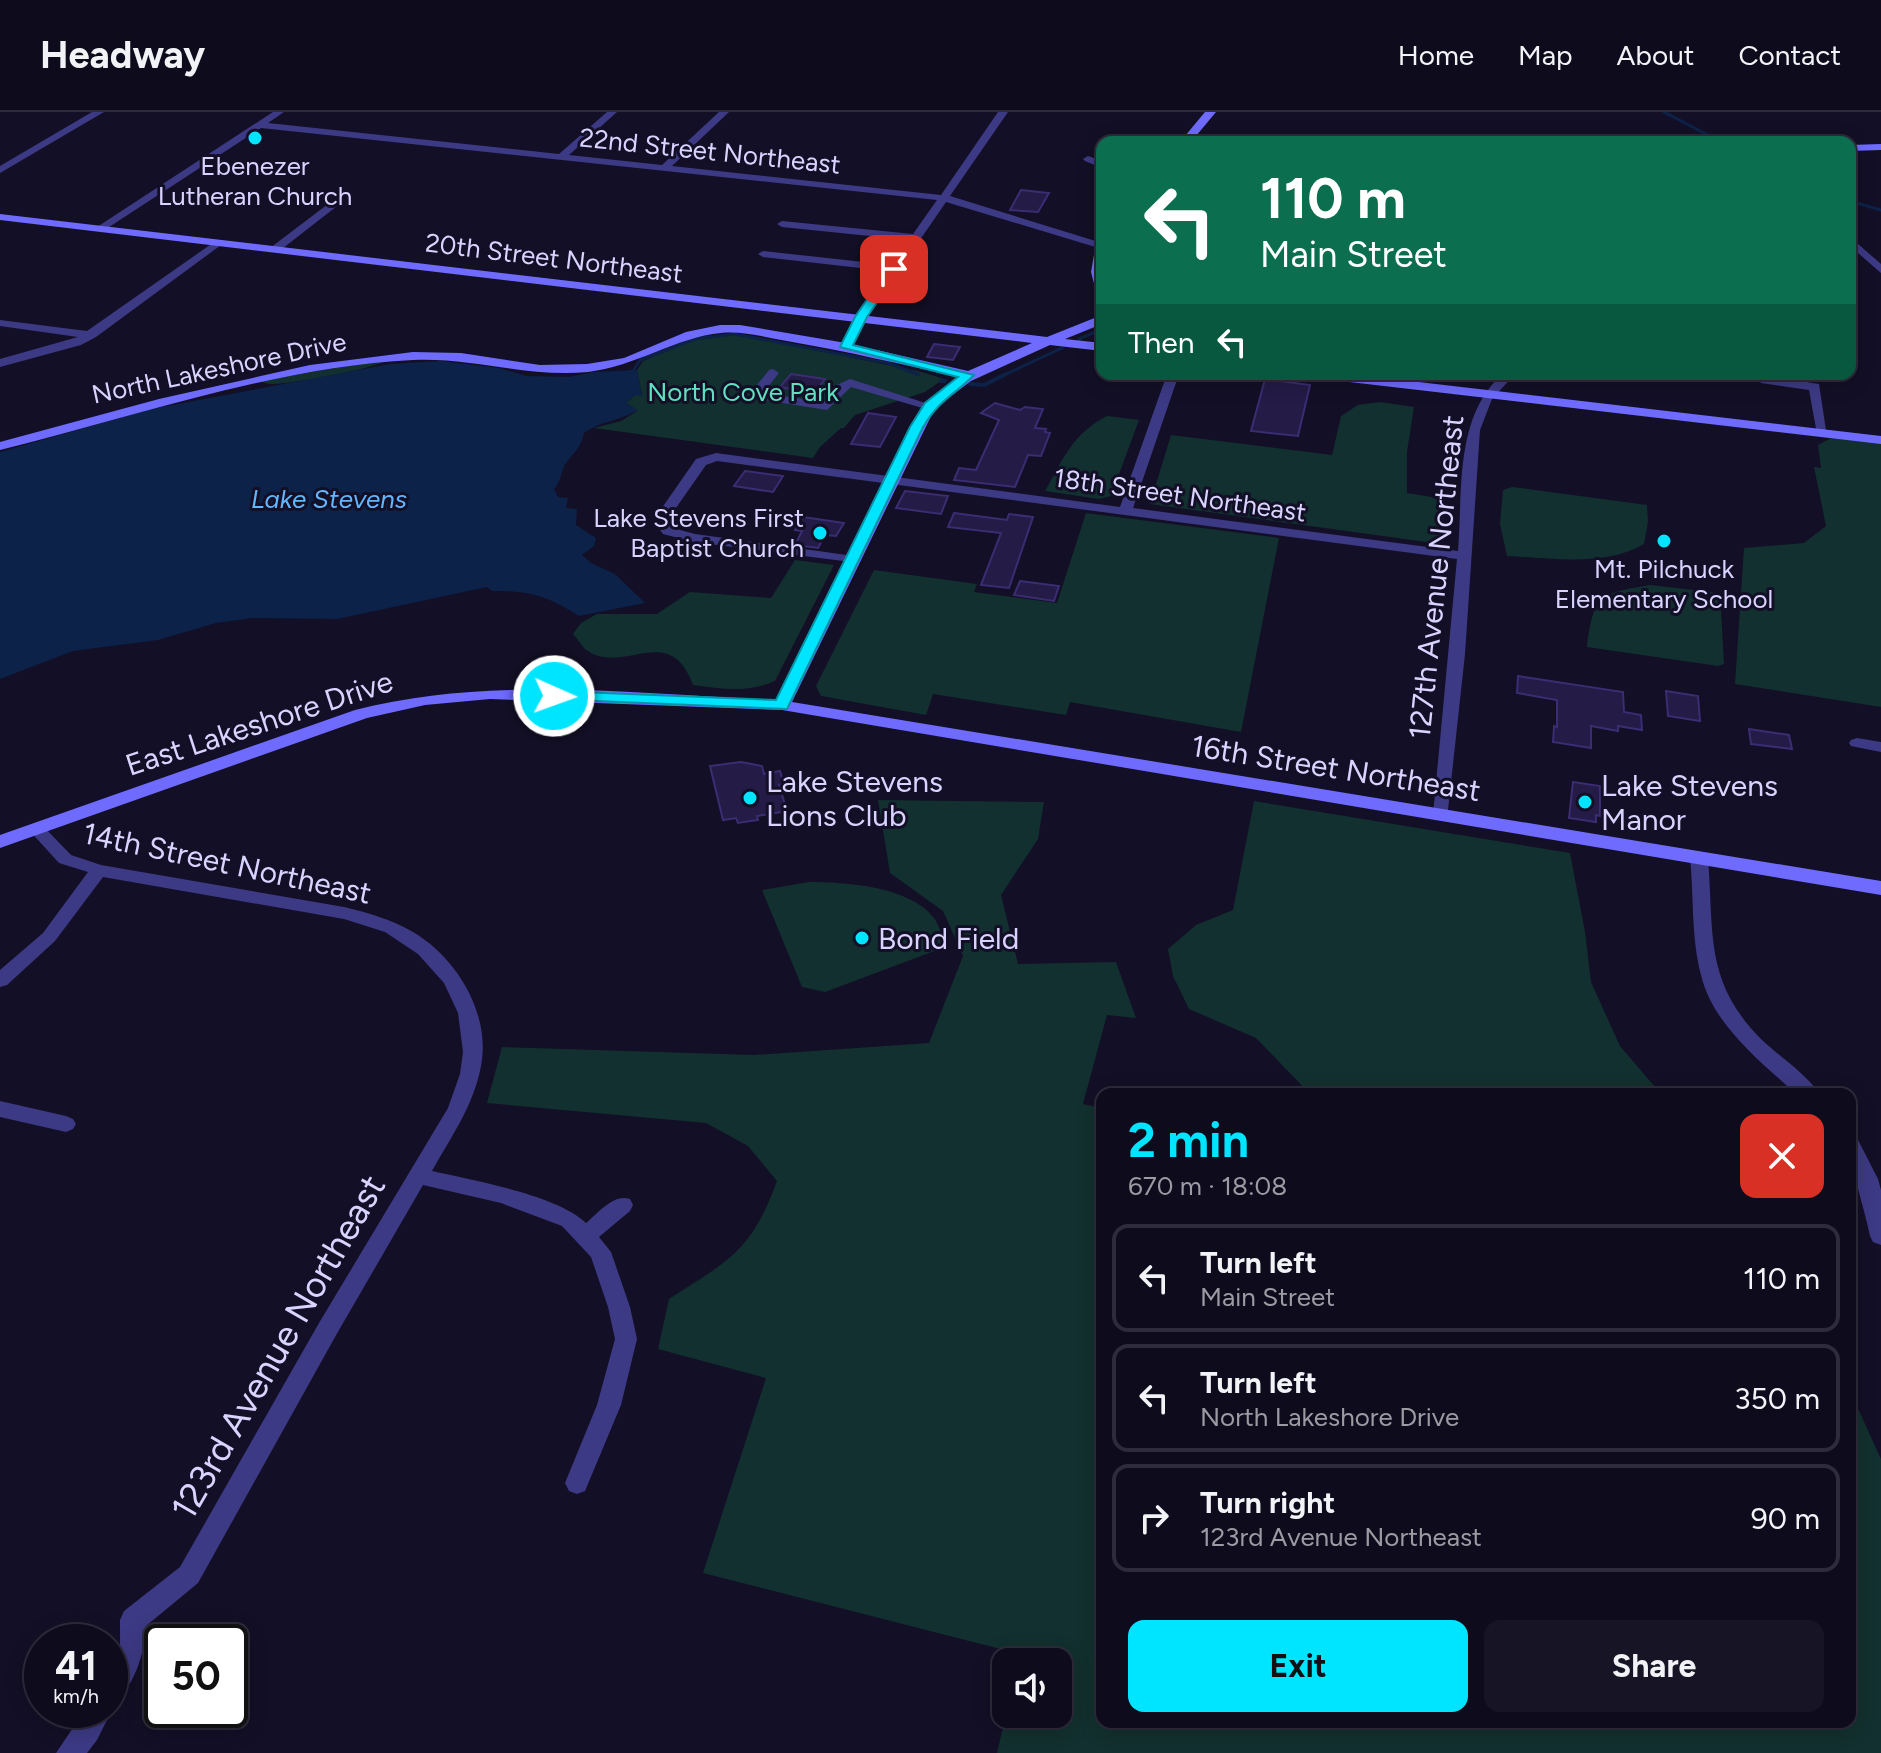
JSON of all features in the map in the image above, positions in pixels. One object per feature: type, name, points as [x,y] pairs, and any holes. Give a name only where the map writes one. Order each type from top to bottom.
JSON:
[{"type":"street","points":[[1,168],[99,112]]},
{"type":"street","points":[[99,229],[279,112]]},
{"type":"street","points":[[561,157],[612,112]]},
{"type":"street","points":[[664,168],[724,112]]},
{"type":"street","points":[[846,347],[861,317],[1003,112]]},
{"type":"street","points":[[1190,136],[1211,112]]},
{"type":"street","name":"22nd Street Northeast","points":[[260,125],[943,198],[984,207],[1096,249]]},
{"type":"street","points":[[1856,148],[1881,147]]},
{"type":"street","points":[[1088,159],[1096,162]]},
{"type":"street","points":[[274,250],[336,203]]},
{"type":"street","name":"20th Street Northeast","points":[[0,217],[1096,346]]},
{"type":"street","points":[[782,224],[916,238]]},
{"type":"street","points":[[0,363],[64,348],[92,335],[217,243]]},
{"type":"street","points":[[1856,246],[1881,270]]},
{"type":"street","points":[[763,254],[894,269]]},
{"type":"street","points":[[782,705],[929,406],[968,375],[1059,341],[1096,322]]},
{"type":"street","points":[[0,323],[92,335]]},
{"type":"street","name":"North Lakeshore Drive","points":[[0,446],[257,379],[391,357],[439,356],[540,369],[587,368],[627,361],[691,335],[720,329],[740,329],[846,347],[968,375]]},
{"type":"street","points":[[773,373],[755,395],[827,406],[841,388],[850,383],[929,406]]},
{"type":"street","points":[[1125,512],[1171,380]]},
{"type":"street","points":[[1367,380],[1881,440]]},
{"type":"street","points":[[1487,394],[1501,380]]},
{"type":"street","points":[[1765,380],[1815,387],[1823,434]]},
{"type":"street","name":"127th Avenue Northeast","points":[[1441,815],[1474,430],[1479,407],[1487,394]]},
{"type":"street","name":"18th Street Northeast","points":[[854,560],[694,538],[668,531],[663,524],[664,515],[701,462],[709,457],[1463,556]]},
{"type":"street","name":"East Lakeshore Drive","points":[[0,842],[361,714],[400,703],[455,694],[490,694],[782,705]]},
{"type":"street","name":"16th Street Northeast","points":[[782,705],[1881,888]]},
{"type":"street","points":[[1857,743],[1881,747]]},
{"type":"street","name":"14th Street Northeast","points":[[36,829],[65,859],[99,870],[349,915],[391,928],[427,951],[447,971],[462,995],[469,1017]]},
{"type":"street","points":[[1699,858],[1710,977],[1718,998],[1769,1057],[1803,1088]]},
{"type":"street","points":[[0,980],[49,937],[99,870]]},
{"type":"street","name":"123rd Avenue Northeast","points":[[128,1657],[133,1648],[133,1620],[189,1575],[327,1330],[457,1110],[468,1080],[473,1052],[469,1017]]},
{"type":"street","points":[[2,1113],[66,1124]]},
{"type":"street","points":[[1856,1156],[1868,1179],[1881,1236]]},
{"type":"street","points":[[419,1176],[503,1195],[569,1220],[600,1252],[619,1307],[626,1339],[609,1405],[577,1483]]},
{"type":"street","points":[[586,1235],[623,1205]]},
{"type":"street","points":[[69,1753],[90,1728]]},
{"type":"green space","name":"North Cove Park","points":[[737,334],[944,379],[925,392],[855,415],[820,447],[813,458],[594,428],[621,421],[637,411],[626,403],[635,395],[642,395],[637,370],[643,361],[704,336]]},
{"type":"green space","points":[[389,359],[369,367],[312,379],[280,384],[259,381]]},
{"type":"green space","points":[[1380,402],[1414,407],[1407,452],[1407,493],[1444,499],[1441,544],[1150,504],[1171,435],[1332,455],[1341,416],[1358,405]]},
{"type":"green space","points":[[1107,416],[1139,420],[1111,496],[1099,499],[1045,491],[1077,439]]},
{"type":"green space","points":[[1831,438],[1881,443],[1881,707],[1735,684],[1744,548],[1804,543],[1826,526],[1814,467],[1821,468],[1818,445]]},
{"type":"green space","points":[[1512,487],[1647,505],[1644,544],[1613,556],[1595,558],[1507,556],[1500,524],[1503,490]]},
{"type":"green space","points":[[1086,513],[1279,538],[1241,732],[1070,702],[1066,715],[933,694],[926,715],[821,696],[816,686],[874,570],[977,584],[974,592],[1057,603]]},
{"type":"green space","points":[[795,560],[834,565],[775,681],[764,685],[734,689],[693,685],[683,666],[671,656],[658,652],[615,658],[600,656],[585,649],[573,634],[581,623],[597,614],[657,614],[690,592],[771,598]]},
{"type":"green space","points":[[1650,585],[1720,593],[1724,664],[1718,666],[1587,647],[1592,616],[1602,600],[1610,594]]},
{"type":"green space","points":[[878,800],[1044,802],[1038,839],[1001,895],[1018,964],[1116,962],[1136,1018],[1107,1015],[1083,1104],[1096,1107],[1096,1728],[1856,1728],[1856,1404],[1881,1459],[1881,1753],[997,1753],[1003,1728],[1072,1728],[1072,1648],[997,1648],[703,1573],[766,1378],[658,1349],[669,1299],[736,1252],[758,1224],[777,1181],[748,1146],[706,1123],[487,1103],[502,1047],[754,1055],[929,1043],[963,956],[943,911],[890,873]]},
{"type":"green space","points":[[1254,801],[1570,853],[1591,982],[1620,1046],[1656,1088],[1304,1088],[1256,1038],[1189,1009],[1173,976],[1168,949],[1196,925],[1233,910]]},
{"type":"green space","name":"Bond Field","points":[[809,882],[876,888],[909,899],[934,918],[945,947],[825,992],[802,987],[762,890]]},
{"type":"water","name":"Lake Stevens","points":[[441,361],[499,368],[527,376],[569,377],[593,372],[637,370],[642,396],[635,395],[626,403],[638,410],[584,433],[554,489],[558,497],[568,498],[566,508],[577,509],[576,525],[596,538],[594,546],[582,555],[591,563],[615,574],[645,603],[579,616],[538,596],[492,591],[487,587],[337,619],[253,618],[216,623],[158,640],[73,651],[0,679],[0,452],[151,409],[390,364]]},
{"type":"building","points":[[1021,190],[1049,193],[1038,212],[1010,210]]},
{"type":"building","points":[[934,344],[960,347],[953,360],[927,357]]},
{"type":"building","points":[[791,374],[825,379],[814,393],[780,387]]},
{"type":"building","points":[[1265,380],[1310,385],[1298,436],[1251,431]]},
{"type":"building","points":[[995,403],[1020,410],[1025,407],[1043,409],[1035,428],[1046,429],[1045,432],[1050,433],[1041,456],[1028,455],[1015,487],[954,480],[959,468],[976,470],[999,420],[981,413]]},
{"type":"building","points":[[868,413],[896,417],[880,447],[851,444]]},
{"type":"building","points":[[745,471],[783,476],[773,492],[734,486]]},
{"type":"building","points":[[905,491],[948,496],[941,514],[896,508]]},
{"type":"building","points":[[954,513],[1007,520],[1009,514],[1033,517],[1009,588],[981,585],[1001,533],[948,527]]},
{"type":"building","name":"Lake Stevens First Baptist Church","points":[[803,517],[844,523],[836,536],[825,535],[818,548],[795,545],[802,531],[795,530]]},
{"type":"building","points":[[1020,581],[1059,586],[1054,601],[1014,595]]},
{"type":"building","points":[[1518,676],[1623,692],[1624,712],[1641,715],[1642,730],[1618,726],[1618,731],[1591,726],[1591,748],[1553,742],[1554,726],[1557,727],[1557,700],[1517,693]]},
{"type":"building","points":[[1666,691],[1698,696],[1700,721],[1668,716]]},
{"type":"building","name":"Lake Stevens Manor","points":[[1749,729],[1789,735],[1792,749],[1751,744]]},
{"type":"building","name":"Lake Stevens Lions Club","points":[[741,762],[762,766],[764,774],[780,771],[784,784],[779,785],[787,811],[738,823],[736,818],[723,820],[710,766]]},
{"type":"building","name":"Lake Stevens Manor","points":[[1573,782],[1600,786],[1600,816],[1596,815],[1596,822],[1569,818]]},
{"type":"waterway","points":[[1664,112],[1710,136]]},
{"type":"waterway","points":[[1856,203],[1881,210]]},
{"type":"waterway","points":[[1079,339],[1096,332]]},
{"type":"waterway","points":[[628,372],[633,371],[640,360],[695,339],[734,334],[888,363],[919,375]]},
{"type":"waterway","points":[[1002,376],[1062,348]]},
{"type":"waterway","points":[[1002,376],[1006,374]]},
{"type":"waterway","points":[[970,384],[984,385],[1002,376]]},
{"type":"place","name":"Ebenezer Lutheran Church","points":[[255,138]]},
{"type":"place","name":"Lake Stevens First Baptist Church","points":[[820,533]]},
{"type":"place","name":"Mt. Pilchuck Elementary School","points":[[1664,541]]},
{"type":"place","name":"Lake Stevens Lions Club","points":[[750,798]]},
{"type":"place","name":"Lake Stevens Manor","points":[[1585,802]]},
{"type":"place","name":"Bond Field","points":[[862,938]]},
{"type":"route","points":[[554,696],[782,705],[917,427],[929,406],[968,375],[846,347],[861,317],[894,269]]}]
